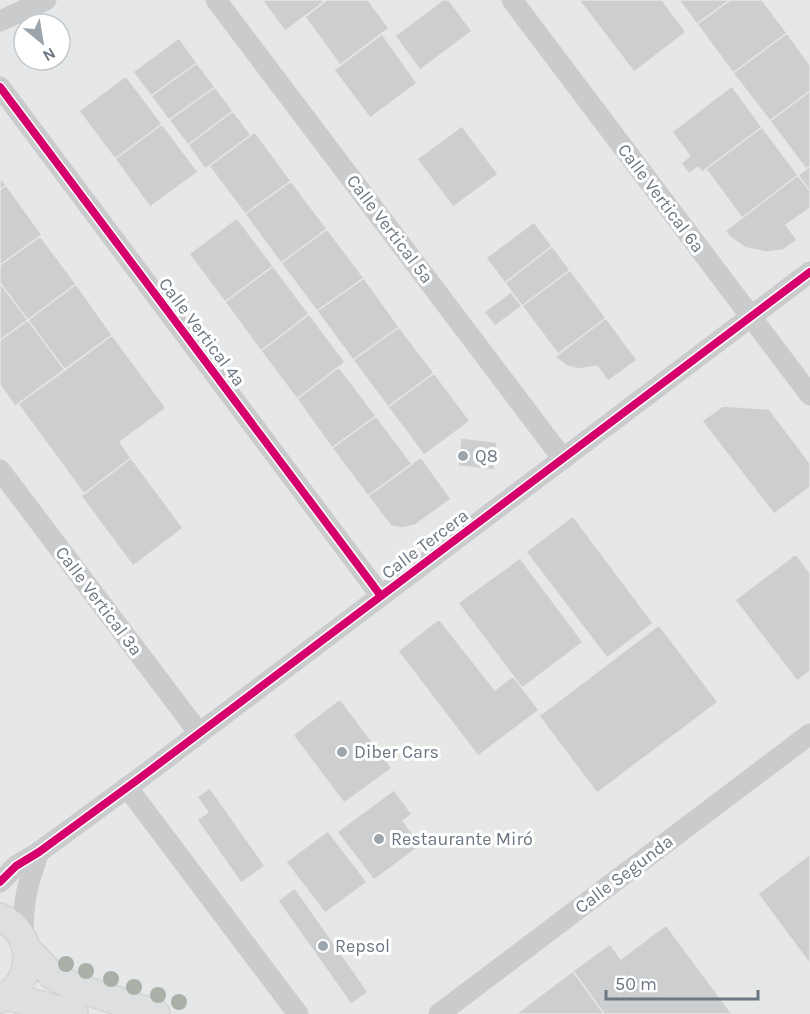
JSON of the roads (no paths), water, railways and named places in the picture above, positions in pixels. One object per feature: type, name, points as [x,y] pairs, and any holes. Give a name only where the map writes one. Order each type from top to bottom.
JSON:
[{"type":"main road","points":[[0,917],[16,927],[25,943],[53,976],[73,986],[156,1014]]},
{"type":"main road","points":[[3,997],[22,980],[26,970],[25,943]]},
{"type":"main road","points":[[3,997],[74,1014]]},
{"type":"street","points":[[0,21],[46,0]]},
{"type":"street","name":"Calle Vertical 5ª","points":[[216,0],[563,459]]},
{"type":"street","name":"Calle Vertical 6ª","points":[[512,0],[810,395]]},
{"type":"street","name":"Calle Vertical 4ª","points":[[0,87],[381,596]]},
{"type":"street","name":"Calle Tercera","points":[[0,882],[16,866],[39,852],[127,787],[810,272]]},
{"type":"street","name":"Calle Vertical 3ª","points":[[0,470],[199,733]]},
{"type":"street","name":"Calle Segunda","points":[[439,1014],[810,734]]},
{"type":"street","points":[[127,787],[298,1014]]},
{"type":"street","points":[[25,943],[23,907],[28,883],[39,852]]},
{"type":"place","name":"Q8","points":[[463,456]]},
{"type":"place","name":"Diber Cars","points":[[342,752]]},
{"type":"place","name":"Restaurante Miró","points":[[379,839]]},
{"type":"place","name":"Repsol","points":[[323,946]]}]
